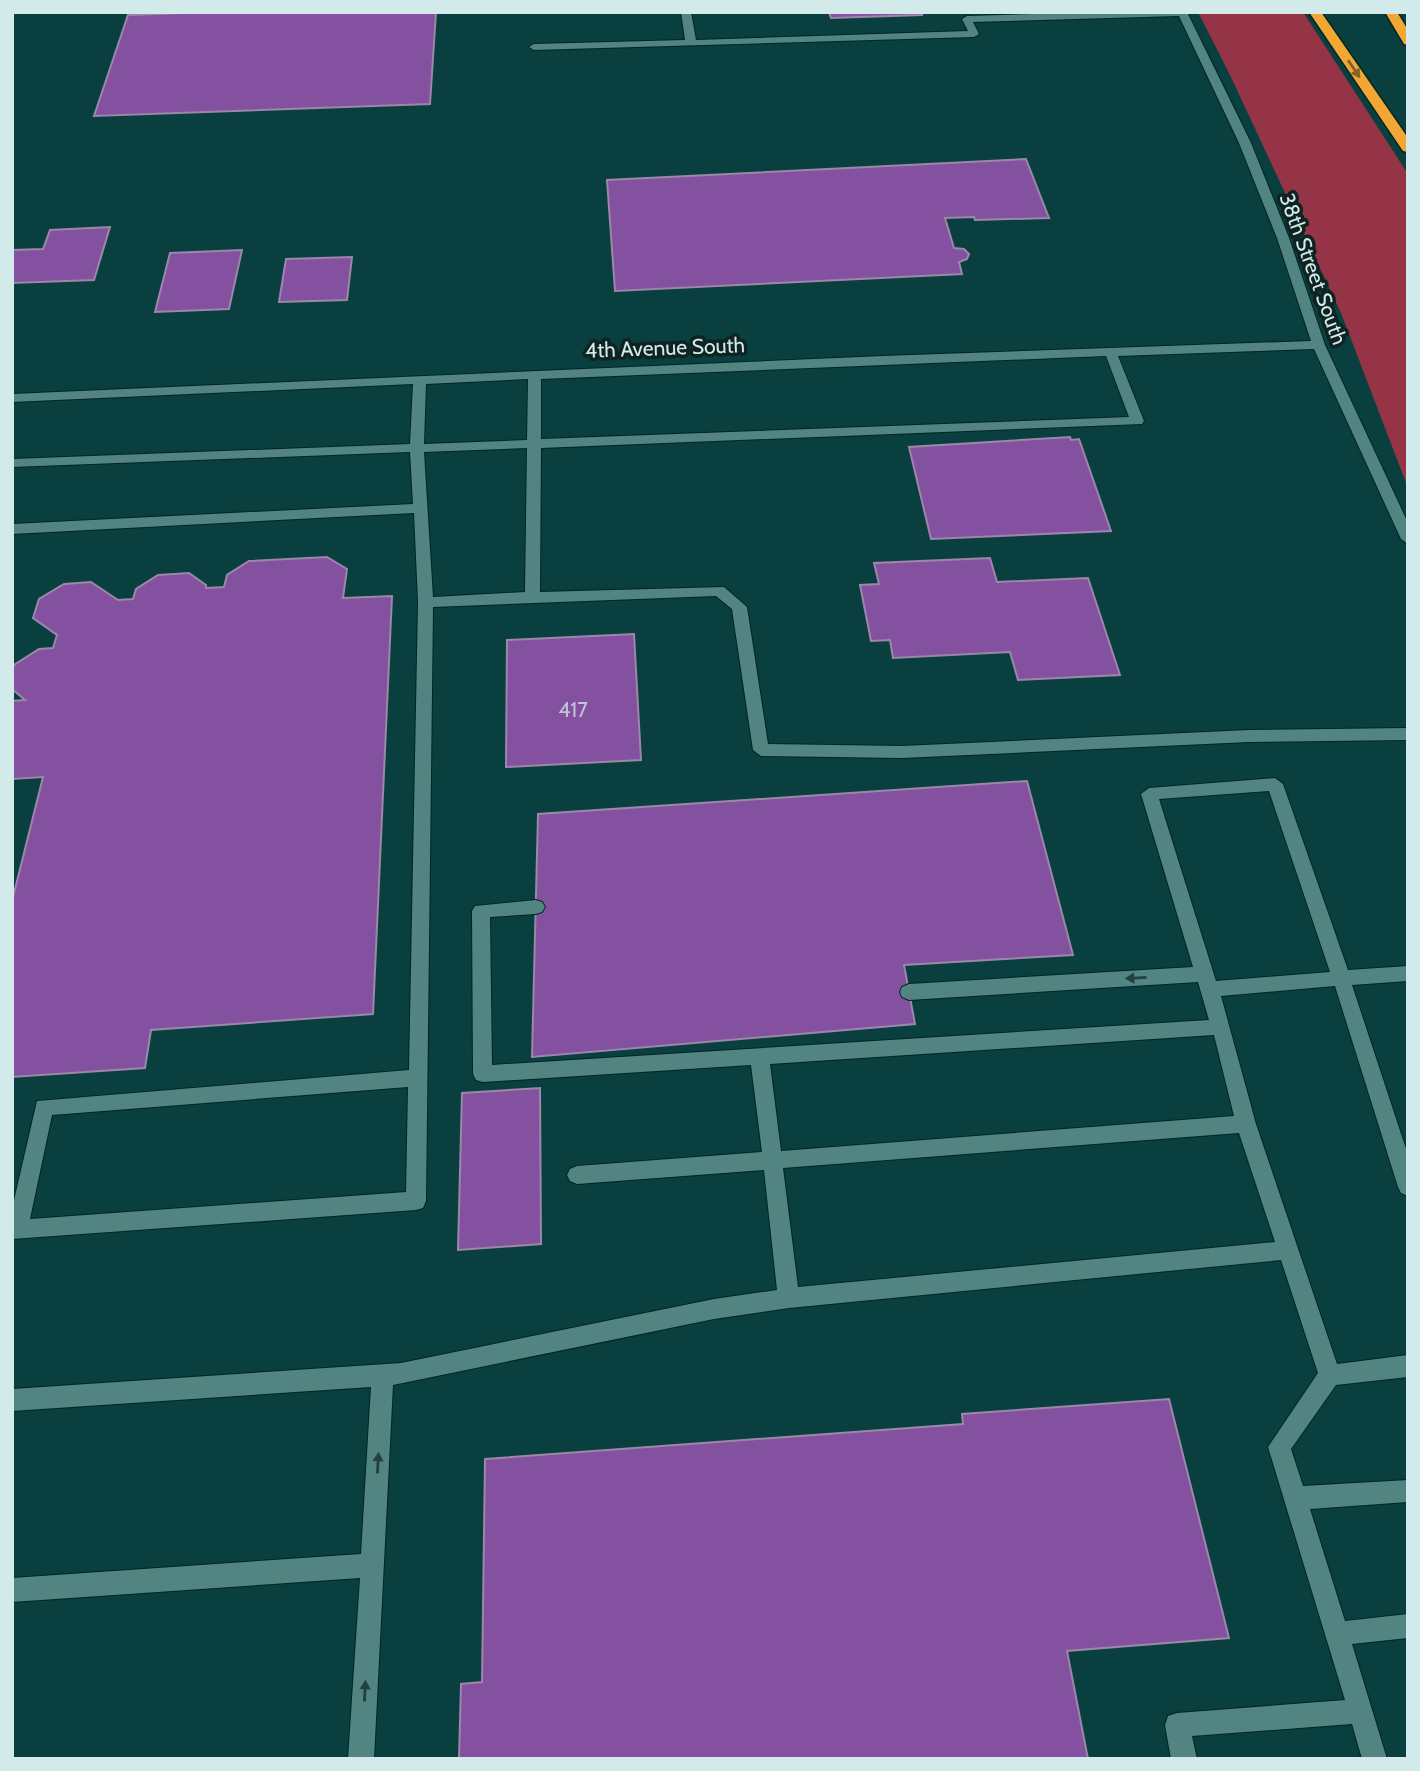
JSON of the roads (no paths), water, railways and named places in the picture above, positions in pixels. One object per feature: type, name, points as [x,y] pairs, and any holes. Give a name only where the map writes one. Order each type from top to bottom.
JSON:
[{"type":"highway","points":[[1315,12],[1408,148]]},
{"type":"highway","points":[[1391,12],[1408,41]]},
{"type":"street","points":[[686,12],[691,43]]},
{"type":"street","points":[[534,47],[974,34],[967,19],[1182,13]]},
{"type":"street","name":"38th Street South","points":[[1182,13],[1245,143],[1283,238],[1319,345],[1408,539]]},
{"type":"street","name":"4th Avenue South","points":[[12,398],[1110,351],[1319,345]]},
{"type":"street","points":[[12,463],[1137,421],[1110,351]]},
{"type":"street","points":[[532,597],[535,375]]},
{"type":"street","points":[[417,1078],[44,1107],[15,1230],[416,1201],[426,602],[417,448],[420,381]]},
{"type":"street","points":[[12,529],[419,508]]},
{"type":"street","points":[[426,602],[719,591],[739,607],[761,750],[902,752],[1249,736],[1408,734]]},
{"type":"street","points":[[1330,1375],[1246,1124],[1221,1027],[1149,794],[1275,784],[1342,978],[1408,1187]]},
{"type":"street","points":[[536,907],[481,911],[483,1074],[1221,1027]]},
{"type":"street","points":[[909,992],[1342,978],[1408,973]]},
{"type":"street","points":[[760,1057],[789,1298]]},
{"type":"street","points":[[577,1175],[1246,1124]]},
{"type":"street","points":[[12,1400],[401,1374],[714,1309],[789,1298],[1289,1250]]},
{"type":"street","points":[[1375,1759],[1279,1447],[1330,1375],[1408,1366]]},
{"type":"street","points":[[361,1759],[383,1375]]},
{"type":"street","points":[[1295,1498],[1408,1491]]},
{"type":"street","points":[[12,1590],[372,1565]]},
{"type":"street","points":[[1337,1634],[1408,1626]]},
{"type":"street","points":[[1184,1759],[1177,1725],[1361,1711]]}]
